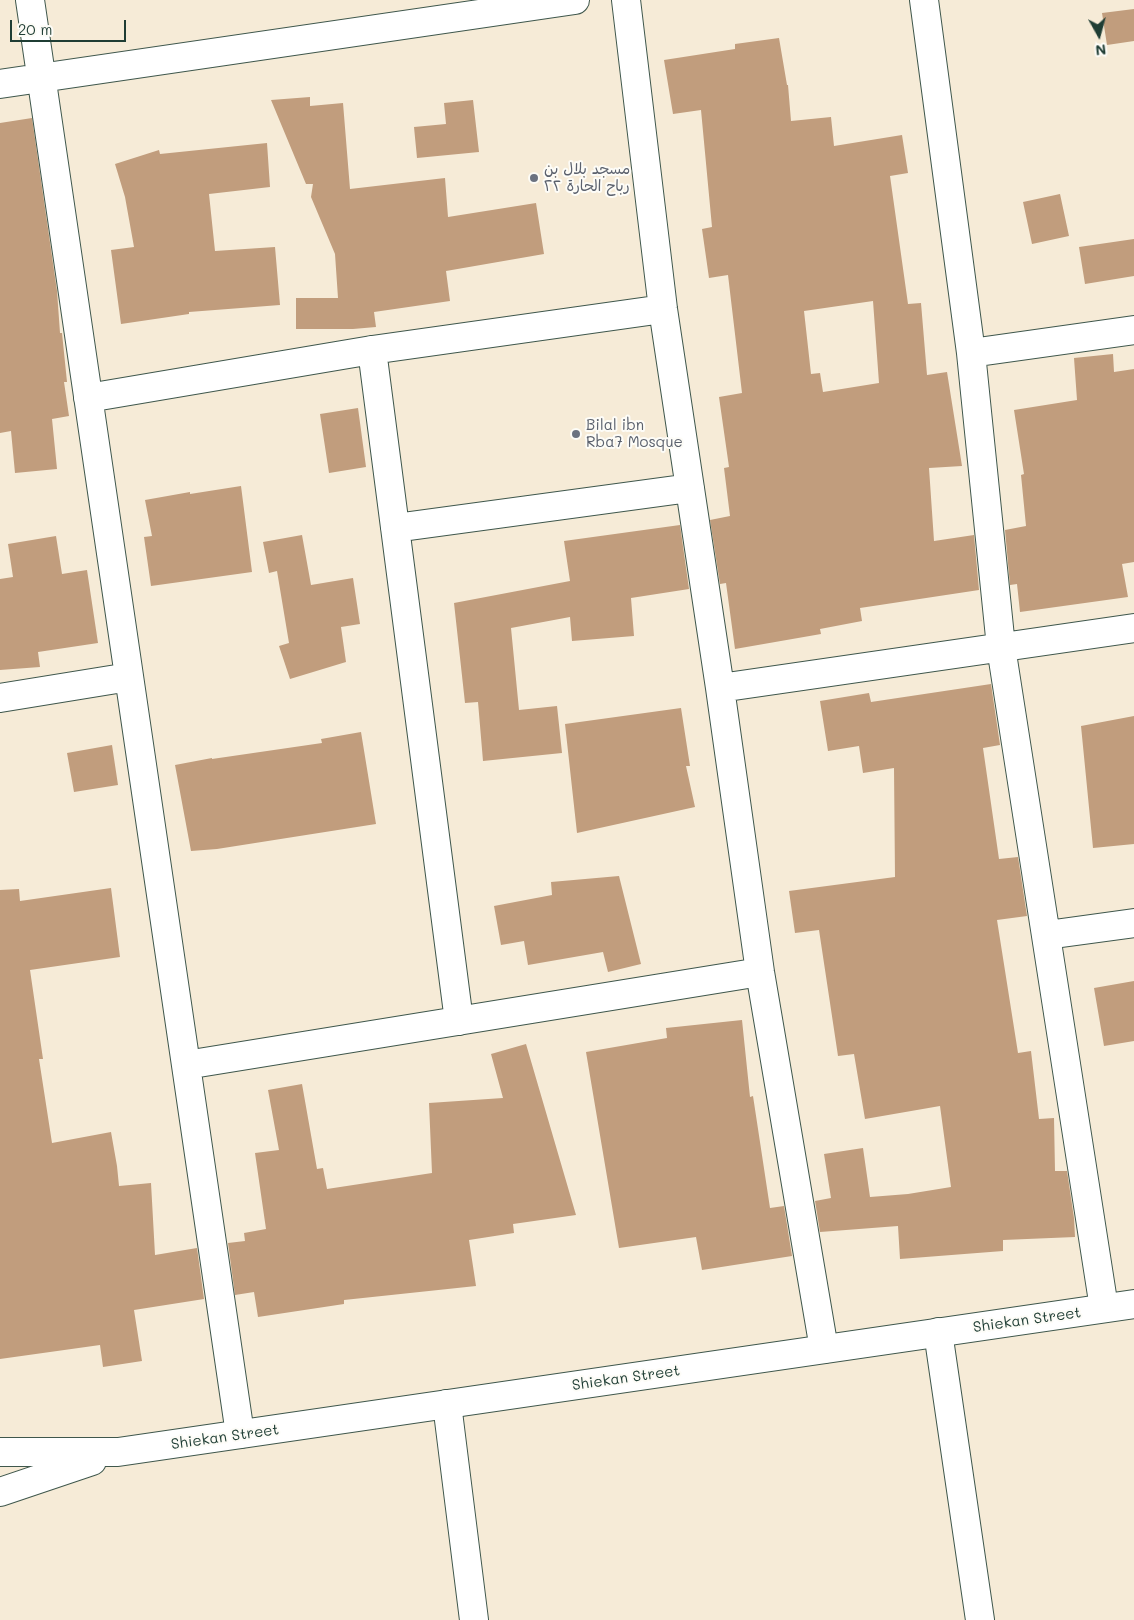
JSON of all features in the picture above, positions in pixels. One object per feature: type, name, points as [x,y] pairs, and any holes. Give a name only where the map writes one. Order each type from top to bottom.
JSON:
[{"type":"street","points":[[30,0],[240,1434]]},
{"type":"street","points":[[0,84],[531,3],[575,0]]},
{"type":"street","points":[[626,0],[663,309],[720,688],[760,972],[824,1349]]},
{"type":"street","points":[[924,0],[971,353],[1001,647],[1104,1308]]},
{"type":"street","points":[[88,398],[372,350],[663,309]]},
{"type":"street","points":[[971,353],[1134,330]]},
{"type":"street","points":[[372,350],[459,1021]]},
{"type":"street","points":[[395,528],[690,488]]},
{"type":"street","points":[[720,688],[1134,628]]},
{"type":"street","points":[[0,698],[129,678]]},
{"type":"street","points":[[1047,935],[1134,923]]},
{"type":"street","points":[[186,1064],[760,972]]},
{"type":"street","name":"Shiekan Street","points":[[0,1452],[118,1452],[1134,1304]]},
{"type":"street","points":[[938,1332],[980,1620]]},
{"type":"street","points":[[447,1404],[474,1620]]},
{"type":"street","name":"Shiekan Street","points":[[0,1492],[118,1452]]},
{"type":"building","points":[[1134,9],[1134,41],[1107,45],[1102,13]]},
{"type":"building","points":[[779,38],[788,85],[791,121],[831,117],[834,146],[902,135],[908,173],[890,176],[908,304],[921,303],[927,375],[947,372],[962,466],[929,468],[934,541],[974,535],[979,590],[860,608],[862,621],[820,629],[821,634],[735,649],[726,583],[720,584],[710,520],[730,516],[724,468],[729,467],[719,397],[742,393],[728,275],[709,278],[702,229],[712,227],[701,110],[673,114],[664,60],[735,49],[735,44]],"holes":[[[873,301],[879,383],[823,392],[820,373],[811,374],[804,311]]]},
{"type":"building","points":[[310,97],[310,106],[343,103],[350,189],[445,178],[448,217],[536,203],[544,254],[446,271],[450,301],[374,312],[376,327],[296,329],[296,298],[338,298],[335,254],[311,197],[313,184],[306,184],[271,100]]},
{"type":"building","points":[[473,100],[479,152],[417,158],[414,127],[446,124],[444,103]]},
{"type":"building","points":[[32,118],[57,291],[60,333],[62,333],[67,382],[64,382],[69,416],[52,419],[57,469],[15,473],[11,431],[0,433],[0,123]]},
{"type":"building","points":[[267,143],[270,187],[209,194],[215,251],[275,247],[280,305],[189,312],[189,314],[121,324],[111,250],[134,247],[125,197],[115,164],[159,150],[160,154]]},
{"type":"building","points":[[1060,194],[1069,236],[1032,244],[1023,202]]},
{"type":"building","points":[[1134,239],[1134,276],[1085,284],[1079,247]]},
{"type":"building","points":[[1113,354],[1114,372],[1134,369],[1134,562],[1122,564],[1128,597],[1020,612],[1017,584],[1010,585],[1005,530],[1026,526],[1021,475],[1024,474],[1014,410],[1077,400],[1074,358]]},
{"type":"building","points":[[358,408],[366,467],[329,473],[320,414]]},
{"type":"building","points":[[241,486],[252,572],[151,586],[144,537],[152,536],[145,500]]},
{"type":"building","points":[[680,525],[689,589],[631,598],[634,636],[572,641],[570,617],[511,628],[519,710],[557,706],[562,753],[483,761],[478,702],[465,703],[454,603],[570,581],[564,541]]},
{"type":"building","points":[[302,535],[311,585],[353,578],[360,624],[341,627],[346,662],[290,679],[279,646],[289,643],[277,571],[269,573],[263,542]]},
{"type":"building","points":[[56,536],[62,574],[87,570],[98,643],[38,652],[40,667],[0,670],[0,579],[13,577],[8,544]]},
{"type":"building","points":[[991,684],[1000,745],[983,748],[999,859],[1018,857],[1027,916],[997,920],[1018,1053],[1031,1051],[1039,1119],[1054,1118],[1055,1171],[1067,1171],[1075,1237],[1003,1240],[1003,1251],[900,1259],[898,1226],[820,1232],[815,1201],[831,1198],[824,1154],[863,1148],[870,1197],[908,1194],[951,1187],[940,1106],[865,1119],[854,1054],[838,1056],[819,930],[795,933],[789,891],[895,877],[894,768],[863,773],[859,746],[828,751],[820,701],[869,693],[871,702]]},
{"type":"building","points":[[681,708],[690,766],[686,766],[695,807],[577,833],[565,724]]},
{"type":"building","points":[[1134,716],[1134,844],[1093,848],[1081,726]]},
{"type":"building","points":[[361,732],[376,824],[217,849],[191,851],[175,765],[322,743],[321,739]]},
{"type":"building","points":[[112,745],[118,785],[74,792],[67,753]]},
{"type":"building","points":[[619,876],[641,964],[608,972],[603,952],[528,965],[524,941],[501,945],[494,906],[552,895],[551,882]]},
{"type":"building","points":[[111,888],[120,957],[30,970],[43,1059],[39,1059],[52,1143],[111,1132],[119,1186],[151,1183],[155,1255],[197,1248],[204,1299],[134,1310],[142,1361],[103,1367],[100,1345],[0,1359],[0,890],[19,889],[20,901]]},
{"type":"building","points":[[1134,981],[1134,1041],[1104,1046],[1094,988]]},
{"type":"building","points":[[742,1020],[750,1097],[753,1096],[770,1208],[784,1206],[792,1256],[702,1270],[696,1237],[619,1248],[586,1052],[667,1038],[666,1028]]},
{"type":"building","points":[[526,1044],[576,1215],[513,1224],[514,1233],[469,1240],[476,1286],[344,1300],[344,1304],[258,1317],[254,1292],[235,1295],[228,1243],[245,1241],[244,1233],[266,1229],[255,1153],[279,1150],[268,1090],[302,1084],[317,1169],[323,1168],[327,1189],[432,1173],[429,1103],[503,1098],[491,1054]]},
{"type":"place","name":"مسجد بلال بن رباح الحارة ٢٢","points":[[534,178]]},
{"type":"place","name":"Bilal ibn Rba7 Mosque","points":[[576,434]]}]
